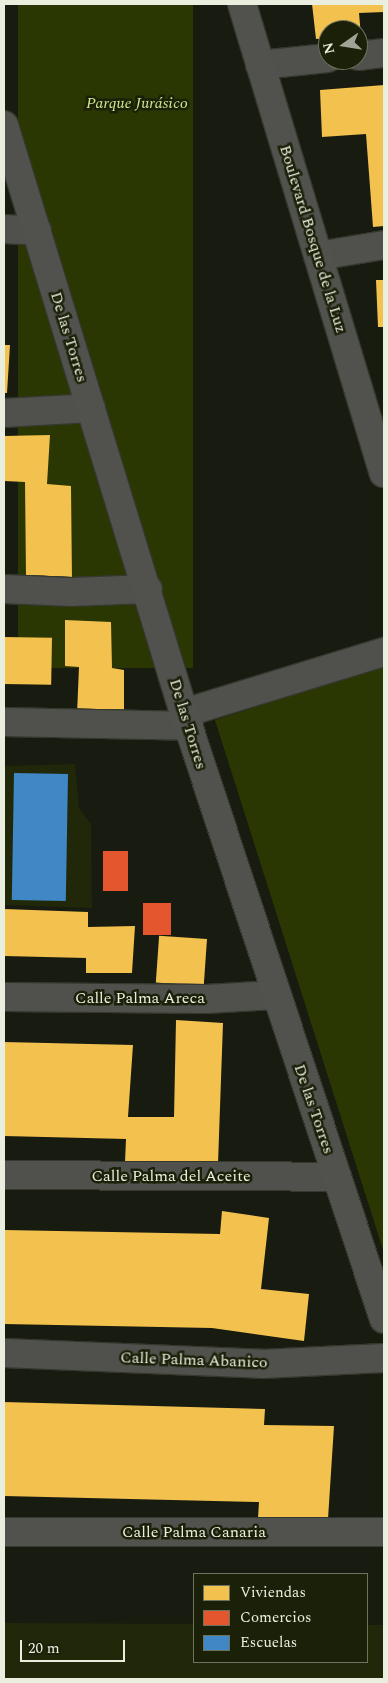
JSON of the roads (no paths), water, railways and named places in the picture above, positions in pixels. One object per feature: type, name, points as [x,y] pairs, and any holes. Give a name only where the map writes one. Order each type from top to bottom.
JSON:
[{"type":"main road","name":"Boulevard Bosque de la Luz","points":[[242,4],[318,256],[378,433],[384,473]]},
{"type":"main road","name":"De las Torres","points":[[4,125],[187,720],[275,995],[384,1319]]},
{"type":"main road","name":"Calle Palma Canaria","points":[[4,1532],[384,1532]]},
{"type":"street","points":[[368,55],[384,53]]},
{"type":"street","points":[[260,65],[318,59]]},
{"type":"street","points":[[4,229],[37,231]]},
{"type":"street","points":[[318,256],[384,245]]},
{"type":"street","points":[[4,413],[91,408]]},
{"type":"street","points":[[4,589],[71,592],[148,589]]},
{"type":"street","points":[[4,722],[187,720],[384,652]]},
{"type":"street","name":"Calle Palma Areca","points":[[4,997],[206,999],[275,995]]},
{"type":"street","name":"Calle Palma del Aceite","points":[[4,1175],[337,1177]]},
{"type":"street","name":"Calle Palma Abanico","points":[[4,1353],[262,1364],[384,1358]]},
{"type":"park label","name":"Parque Jurásico","points":[[137,103]]}]
